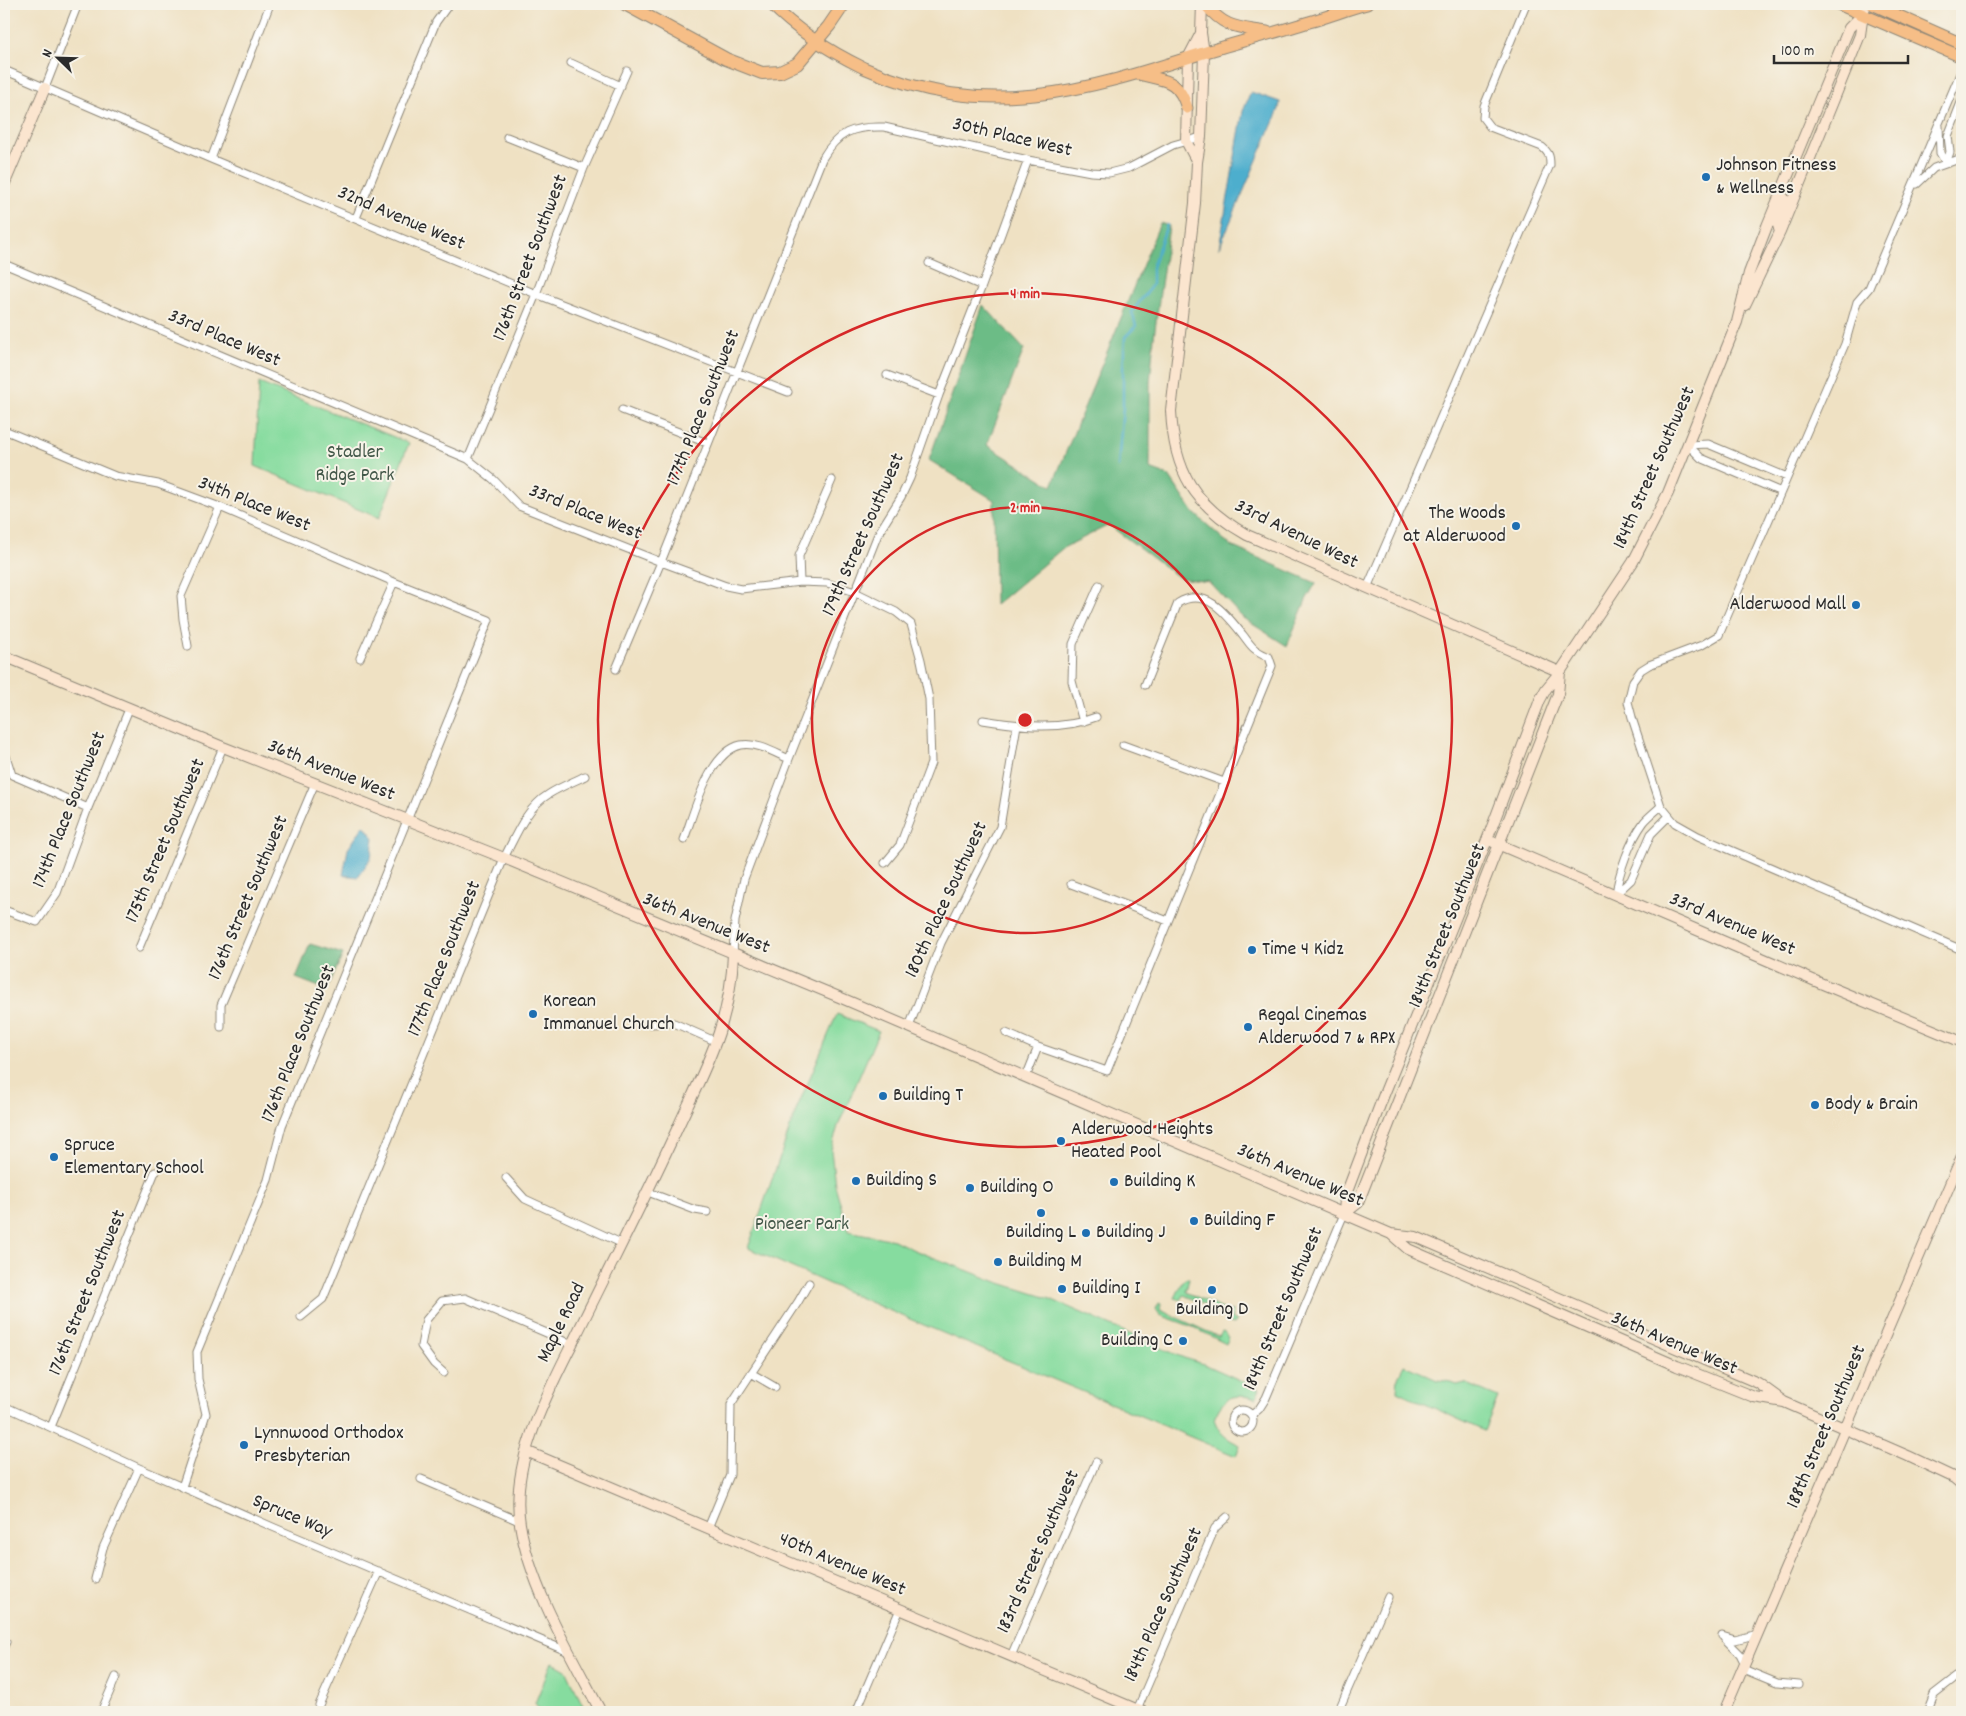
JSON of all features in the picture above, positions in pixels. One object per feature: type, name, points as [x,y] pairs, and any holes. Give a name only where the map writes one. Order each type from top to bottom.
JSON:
[{"type":"highway","points":[[624,4],[726,59],[762,73],[780,72],[797,64],[844,4]]},
{"type":"main road","points":[[771,4],[816,42],[857,64],[895,80],[951,94],[1011,98],[1045,95],[1138,74],[1366,4]]},
{"type":"main road","points":[[1204,4],[1214,15],[1229,26],[1269,33]]},
{"type":"main road","points":[[1197,162],[1186,141],[1188,58],[1200,33],[1204,4]]},
{"type":"main road","points":[[1838,4],[1865,9],[1962,57]]},
{"type":"main road","points":[[1872,4],[1962,44]]},
{"type":"main road","name":"184th Street Southwest","points":[[1344,1214],[1345,1197],[1383,1097],[1487,840],[1540,700],[1633,562],[1668,493],[1737,322],[1780,232],[1862,32],[1865,9]]},
{"type":"main road","name":"184th Street Southwest","points":[[1737,322],[1748,273],[1780,193],[1849,28],[1865,9]]},
{"type":"main road","points":[[1200,33],[1204,53]]},
{"type":"main road","name":"33rd Avenue West","points":[[1204,53],[1201,137],[1171,411],[1172,437],[1178,460],[1189,484],[1205,504],[1225,523],[1247,535],[1560,672]]},
{"type":"main road","points":[[1138,74],[1173,84],[1181,92],[1187,108]]},
{"type":"main road","points":[[4,185],[45,88]]},
{"type":"main road","points":[[1780,232],[1777,222],[1785,200],[1780,193],[1790,189],[1797,176],[1806,169]]},
{"type":"main road","name":"36th Avenue West","points":[[4,656],[223,747],[504,858],[909,1027],[1390,1234],[1408,1249],[1677,1366],[1754,1397],[1784,1402],[1960,1480]]},
{"type":"main road","name":"184th Street Southwest","points":[[1344,1214],[1358,1203],[1558,694],[1560,672]]},
{"type":"main road","name":"33rd Avenue West","points":[[1487,840],[1962,1042]]},
{"type":"main road","name":"Maple Road","points":[[601,1712],[569,1652],[535,1578],[523,1542],[519,1521],[520,1485],[526,1451],[541,1406],[648,1192],[717,1042],[728,1004],[733,954]]},
{"type":"main road","points":[[1396,1105],[1398,1083],[1407,1056],[1404,1046],[1414,1040],[1440,975],[1450,969]]},
{"type":"main road","name":"188th Street Southwest","points":[[1724,1712],[1962,1156]]},
{"type":"main road","name":"36th Avenue West","points":[[1390,1234],[1416,1237],[1758,1383],[1784,1402]]},
{"type":"main road","name":"40th Avenue West","points":[[526,1451],[1140,1711]]},
{"type":"street","points":[[45,88],[78,4]]},
{"type":"street","points":[[211,159],[270,4]]},
{"type":"street","points":[[356,218],[436,22],[448,4]]},
{"type":"street","points":[[1367,588],[1550,165],[1550,157],[1542,147],[1490,127],[1483,118],[1484,106],[1526,4]]},
{"type":"street","points":[[571,62],[620,86]]},
{"type":"street","points":[[1962,69],[1869,288],[1857,302],[1851,318],[1850,332],[1719,635],[1702,645],[1649,664],[1641,670],[1633,681],[1629,696],[1630,712],[1662,806],[1669,816],[1683,829],[1962,950]]},
{"type":"street","name":"32nd Avenue West","points":[[4,70],[211,159],[536,294],[735,373],[788,392]]},
{"type":"street","name":"176th Street Southwest","points":[[468,458],[536,294],[584,168],[627,70]]},
{"type":"street","points":[[1946,163],[1950,152],[1948,136],[1962,100]]},
{"type":"street","points":[[1939,124],[1940,153],[1946,163]]},
{"type":"street","name":"30th Place West","points":[[822,159],[830,146],[842,135],[853,129],[868,126],[884,127],[922,135],[1028,160],[1110,174],[1129,168],[1173,145],[1201,137]]},
{"type":"street","points":[[507,137],[584,168]]},
{"type":"street","points":[[1913,188],[1934,168],[1962,158]]},
{"type":"street","name":"177th Place Southwest","points":[[616,670],[822,159]]},
{"type":"street","name":"179th Street Southwest","points":[[733,954],[735,920],[744,879],[878,534],[901,497],[910,478],[939,395],[982,286],[1028,160]]},
{"type":"street","points":[[929,263],[982,286]]},
{"type":"street","name":"33rd Place West","points":[[4,264],[468,458],[493,479],[519,506],[661,562],[726,586],[741,589],[800,582],[827,583],[855,592],[896,612],[911,624],[921,660],[929,699],[931,763],[900,846],[885,863]]},
{"type":"street","points":[[887,374],[939,395]]},
{"type":"street","points":[[622,410],[707,443]]},
{"type":"street","name":"34th Place West","points":[[4,430],[115,476],[158,484],[220,507],[394,582],[490,620]]},
{"type":"street","points":[[1688,445],[1708,444],[1787,477]]},
{"type":"street","points":[[1688,445],[1701,458],[1781,492]]},
{"type":"street","points":[[800,582],[799,556],[832,480]]},
{"type":"street","points":[[188,646],[181,596],[220,507]]},
{"type":"street","points":[[360,658],[394,582]]},
{"type":"street","points":[[1083,722],[1072,681],[1073,644],[1099,585]]},
{"type":"street","points":[[1006,1033],[1038,1047],[1107,1071],[1272,666],[1270,657],[1255,650],[1227,616],[1212,603],[1199,598],[1187,598],[1178,603],[1145,685]]},
{"type":"street","name":"176th Place Southwest","points":[[182,1486],[206,1414],[198,1379],[197,1352],[268,1180],[282,1126],[490,620]]},
{"type":"street","name":"174th Place Southwest","points":[[4,910],[37,922],[57,893],[88,808],[129,709]]},
{"type":"street","points":[[983,720],[1017,725],[1083,722],[1096,717]]},
{"type":"street","name":"180th Place Southwest","points":[[909,1027],[941,943],[1000,827],[1017,725]]},
{"type":"street","points":[[1123,744],[1224,782]]},
{"type":"street","points":[[684,840],[712,768],[720,757],[732,749],[743,745],[755,746],[789,759]]},
{"type":"street","name":"175th Street Southwest","points":[[139,948],[223,747]]},
{"type":"street","points":[[4,750],[12,775],[88,808]]},
{"type":"street","name":"177th Place Southwest","points":[[302,1317],[322,1299],[504,858],[523,820],[536,804],[549,793],[585,776]]},
{"type":"street","name":"176th Street Southwest","points":[[221,1027],[221,1005],[315,783]]},
{"type":"street","points":[[1616,894],[1619,874],[1639,829],[1645,820],[1662,806]]},
{"type":"street","points":[[1616,894],[1630,880],[1651,834],[1669,816]]},
{"type":"street","points":[[1071,884],[1168,921]]},
{"type":"street","points":[[651,1024],[674,1023],[717,1042]]},
{"type":"street","points":[[1026,1077],[1038,1047]]},
{"type":"street","name":"176th Street Southwest","points":[[51,1427],[155,1172]]},
{"type":"street","points":[[506,1178],[525,1199],[621,1243]]},
{"type":"street","points":[[648,1192],[695,1210],[707,1212]]},
{"type":"street","name":"184th Street Southwest","points":[[1252,1415],[1259,1409],[1266,1398],[1344,1214]]},
{"type":"street","points":[[708,1528],[730,1475],[731,1404],[809,1283]]},
{"type":"street","points":[[444,1373],[434,1364],[421,1346],[426,1320],[442,1301],[465,1298],[571,1345]]},
{"type":"street","points":[[751,1373],[775,1387]]},
{"type":"street","name":"Spruce Way","points":[[4,1406],[139,1468],[569,1652]]},
{"type":"street","name":"183rd Street Southwest","points":[[1011,1656],[1096,1462]]},
{"type":"street","points":[[95,1579],[103,1548],[139,1468]]},
{"type":"street","points":[[421,1479],[519,1521]]},
{"type":"street","name":"184th Place Southwest","points":[[1140,1711],[1215,1528],[1227,1517]]},
{"type":"street","points":[[319,1704],[379,1571]]},
{"type":"street","points":[[1338,1712],[1388,1597]]},
{"type":"street","points":[[856,1712],[900,1609]]},
{"type":"street","points":[[1758,1634],[1735,1640],[1722,1636],[1736,1649],[1744,1667],[1777,1684],[1799,1685]]},
{"type":"street","points":[[1926,1712],[1934,1694],[1956,1677],[1962,1676]]},
{"type":"street","points":[[101,1712],[116,1677]]},
{"type":"green space","points":[[1160,223],[1169,226],[1154,337],[1150,383],[1150,469],[1169,476],[1194,513],[1231,546],[1316,583],[1306,600],[1287,646],[1243,618],[1209,582],[1180,578],[1109,525],[1063,548],[995,605],[994,500],[929,460],[983,305],[1024,349],[987,445],[1052,486]]},
{"type":"green space","name":"Stadler Ridge Park","points":[[259,383],[409,443],[379,518],[255,466]]},
{"type":"green space","points":[[310,944],[343,954],[327,990],[296,978]]},
{"type":"green space","name":"Pioneer Park","points":[[837,1014],[879,1031],[838,1126],[831,1150],[835,1185],[848,1231],[894,1240],[914,1250],[997,1282],[1048,1298],[1260,1389],[1256,1398],[1241,1396],[1230,1398],[1222,1405],[1214,1419],[1218,1429],[1224,1435],[1240,1445],[1236,1456],[881,1307],[748,1248],[797,1108]]},
{"type":"green space","points":[[1187,1278],[1189,1278],[1186,1292],[1227,1311],[1233,1311],[1231,1318],[1237,1321],[1234,1324],[1227,1322],[1229,1316],[1209,1307],[1206,1312],[1204,1311],[1206,1305],[1184,1295],[1181,1300],[1175,1298]]},
{"type":"green space","points":[[1159,1303],[1161,1304],[1160,1310],[1219,1337],[1222,1332],[1225,1333],[1229,1337],[1226,1344],[1193,1327],[1160,1315],[1156,1309]]},
{"type":"green space","points":[[1404,1365],[1437,1380],[1457,1385],[1465,1383],[1498,1397],[1484,1431],[1397,1391],[1398,1377]]},
{"type":"green space","points":[[552,1662],[566,1670],[586,1712],[541,1712],[535,1703]]},
{"type":"water","points":[[1251,92],[1280,102],[1279,109],[1219,248],[1243,111]]},
{"type":"water","points":[[364,825],[374,838],[371,858],[358,877],[343,875],[348,849]]},
{"type":"waterway","points":[[1118,467],[1123,407],[1125,337],[1136,326],[1132,312],[1152,285],[1152,267],[1167,225]]},
{"type":"place","name":"Johnson Fitness & Wellness","points":[[1706,177]]},
{"type":"place","name":"The Woods at Alderwood","points":[[1516,526]]},
{"type":"place","name":"Alderwood Mall","points":[[1856,605]]},
{"type":"place","name":"Time 4 Kidz","points":[[1252,950]]},
{"type":"place","name":"Korean Immanuel Church","points":[[533,1014]]},
{"type":"place","name":"Regal Cinemas Alderwood 7 & RPX","points":[[1248,1027]]},
{"type":"place","name":"Building T","points":[[883,1096]]},
{"type":"place","name":"Body & Brain","points":[[1815,1105]]},
{"type":"place","name":"Alderwood Heights Heated Pool","points":[[1061,1141]]},
{"type":"place","name":"Spruce Elementary School","points":[[54,1157]]},
{"type":"place","name":"Building S","points":[[856,1181]]},
{"type":"place","name":"Building K","points":[[1114,1182]]},
{"type":"place","name":"Building O","points":[[970,1188]]},
{"type":"place","name":"Building L","points":[[1041,1213]]},
{"type":"place","name":"Building F","points":[[1194,1221]]},
{"type":"place","name":"Building J","points":[[1086,1233]]},
{"type":"place","name":"Building M","points":[[998,1262]]},
{"type":"place","name":"Building I","points":[[1062,1289]]},
{"type":"place","name":"Building D","points":[[1212,1290]]},
{"type":"place","name":"Building C","points":[[1183,1341]]},
{"type":"place","name":"Lynnwood Orthodox Presbyterian","points":[[244,1445]]}]
